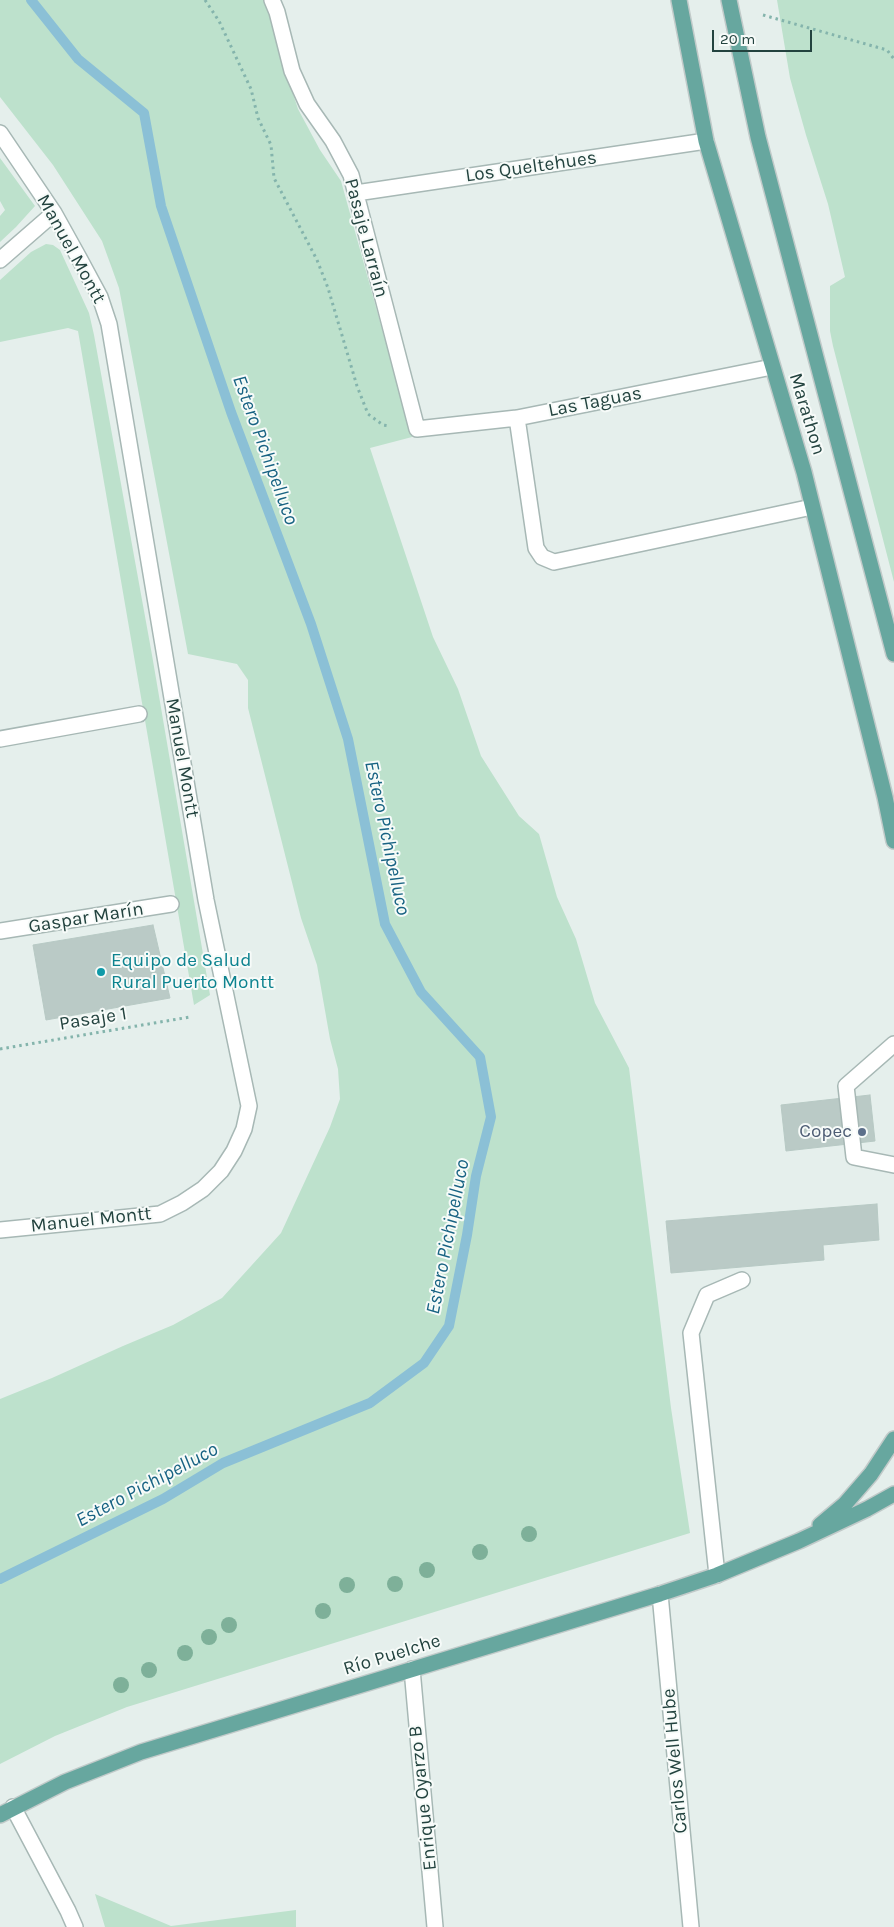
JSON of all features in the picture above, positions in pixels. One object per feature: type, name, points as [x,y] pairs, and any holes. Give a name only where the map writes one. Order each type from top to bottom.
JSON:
[{"type":"main road","name":"Marathon","points":[[678,0],[706,141],[812,507],[885,797],[894,841]]},
{"type":"main road","name":"Marathon","points":[[730,0],[758,137],[894,654]]},
{"type":"main road","name":"Río Puelche","points":[[799,1542],[845,1504],[871,1474],[894,1439]]},
{"type":"main road","name":"Río Puelche","points":[[6,1811],[73,1778],[141,1752],[717,1575],[799,1542],[868,1509],[894,1494]]},
{"type":"street","name":"Pasaje Larraín","points":[[272,0],[277,12],[292,71],[307,104],[333,141],[351,175],[417,429]]},
{"type":"street","name":"Manuel Montt","points":[[0,133],[54,213],[100,297],[109,324],[206,900],[249,1106],[244,1129],[234,1151],[221,1171],[203,1189],[182,1203],[160,1214],[0,1230]]},
{"type":"street","name":"Los Queltehues","points":[[356,192],[706,141]]},
{"type":"street","points":[[0,260],[54,213]]},
{"type":"street","name":"Las Taguas","points":[[417,429],[517,418],[772,367]]},
{"type":"street","points":[[517,418],[536,548],[542,557],[554,562],[812,507]]},
{"type":"street","points":[[0,739],[139,714]]},
{"type":"street","name":"Gaspar Marín","points":[[0,931],[171,904]]},
{"type":"street","points":[[894,1044],[846,1086],[854,1157],[894,1165]]},
{"type":"street","points":[[717,1575],[691,1333],[707,1295],[742,1280]]},
{"type":"street","name":"Carlos Well Hube","points":[[660,1594],[691,1927]]},
{"type":"street","name":"Enrique Oyarzo B","points":[[412,1669],[435,1927]]},
{"type":"street","points":[[6,1811],[75,1927]]},
{"type":"path","points":[[205,0],[219,21],[251,88],[258,118],[271,145],[274,178],[317,260],[328,288],[357,386],[368,414],[383,426],[417,429]]},
{"type":"path","points":[[763,15],[887,50],[894,59]]},
{"type":"path","name":"Pasaje 1","points":[[0,1049],[190,1018]]},
{"type":"green space","points":[[0,0],[265,0],[298,109],[320,150],[341,181],[412,437],[370,448],[433,637],[458,689],[481,756],[519,816],[539,834],[557,897],[576,939],[595,1003],[629,1068],[671,1408],[690,1533],[127,1707],[55,1736],[0,1764],[0,1399],[173,1325],[222,1298],[281,1233],[330,1127],[340,1099],[338,1069],[330,1039],[317,965],[301,918],[248,708],[248,680],[237,664],[188,654],[119,288],[102,241],[53,165],[0,97]]},
{"type":"green space","points":[[777,0],[894,0],[894,582],[833,346],[830,331],[830,286],[845,277],[828,204],[790,78]]},
{"type":"green space","points":[[0,158],[35,206],[0,242],[0,216],[5,210],[0,201]]},
{"type":"green space","points":[[46,244],[53,245],[60,250],[89,313],[94,335],[152,655],[210,995],[194,1005],[78,331],[68,328],[0,342],[0,280],[31,252]]},
{"type":"green space","points":[[95,1894],[171,1926],[296,1910],[296,1927],[105,1927]]},
{"type":"building","name":"Equipo de Salud Rural Puerto Montt","points":[[153,925],[170,998],[46,1020],[33,945]]},
{"type":"building","points":[[870,1095],[875,1141],[786,1151],[781,1105]]},
{"type":"building","points":[[877,1204],[879,1240],[823,1245],[824,1260],[671,1273],[666,1221]]},
{"type":"waterway","name":"Estero Pichipelluco","points":[[0,1579],[163,1499],[223,1463],[370,1403],[424,1363],[449,1326],[467,1235],[476,1176],[491,1117],[480,1057],[421,992],[385,924],[348,739],[311,624],[231,412],[161,206],[144,113],[78,59],[31,0]]},
{"type":"place","name":"Equipo de Salud Rural Puerto Montt","points":[[101,972]]},
{"type":"place","name":"Copec","points":[[862,1132]]}]
